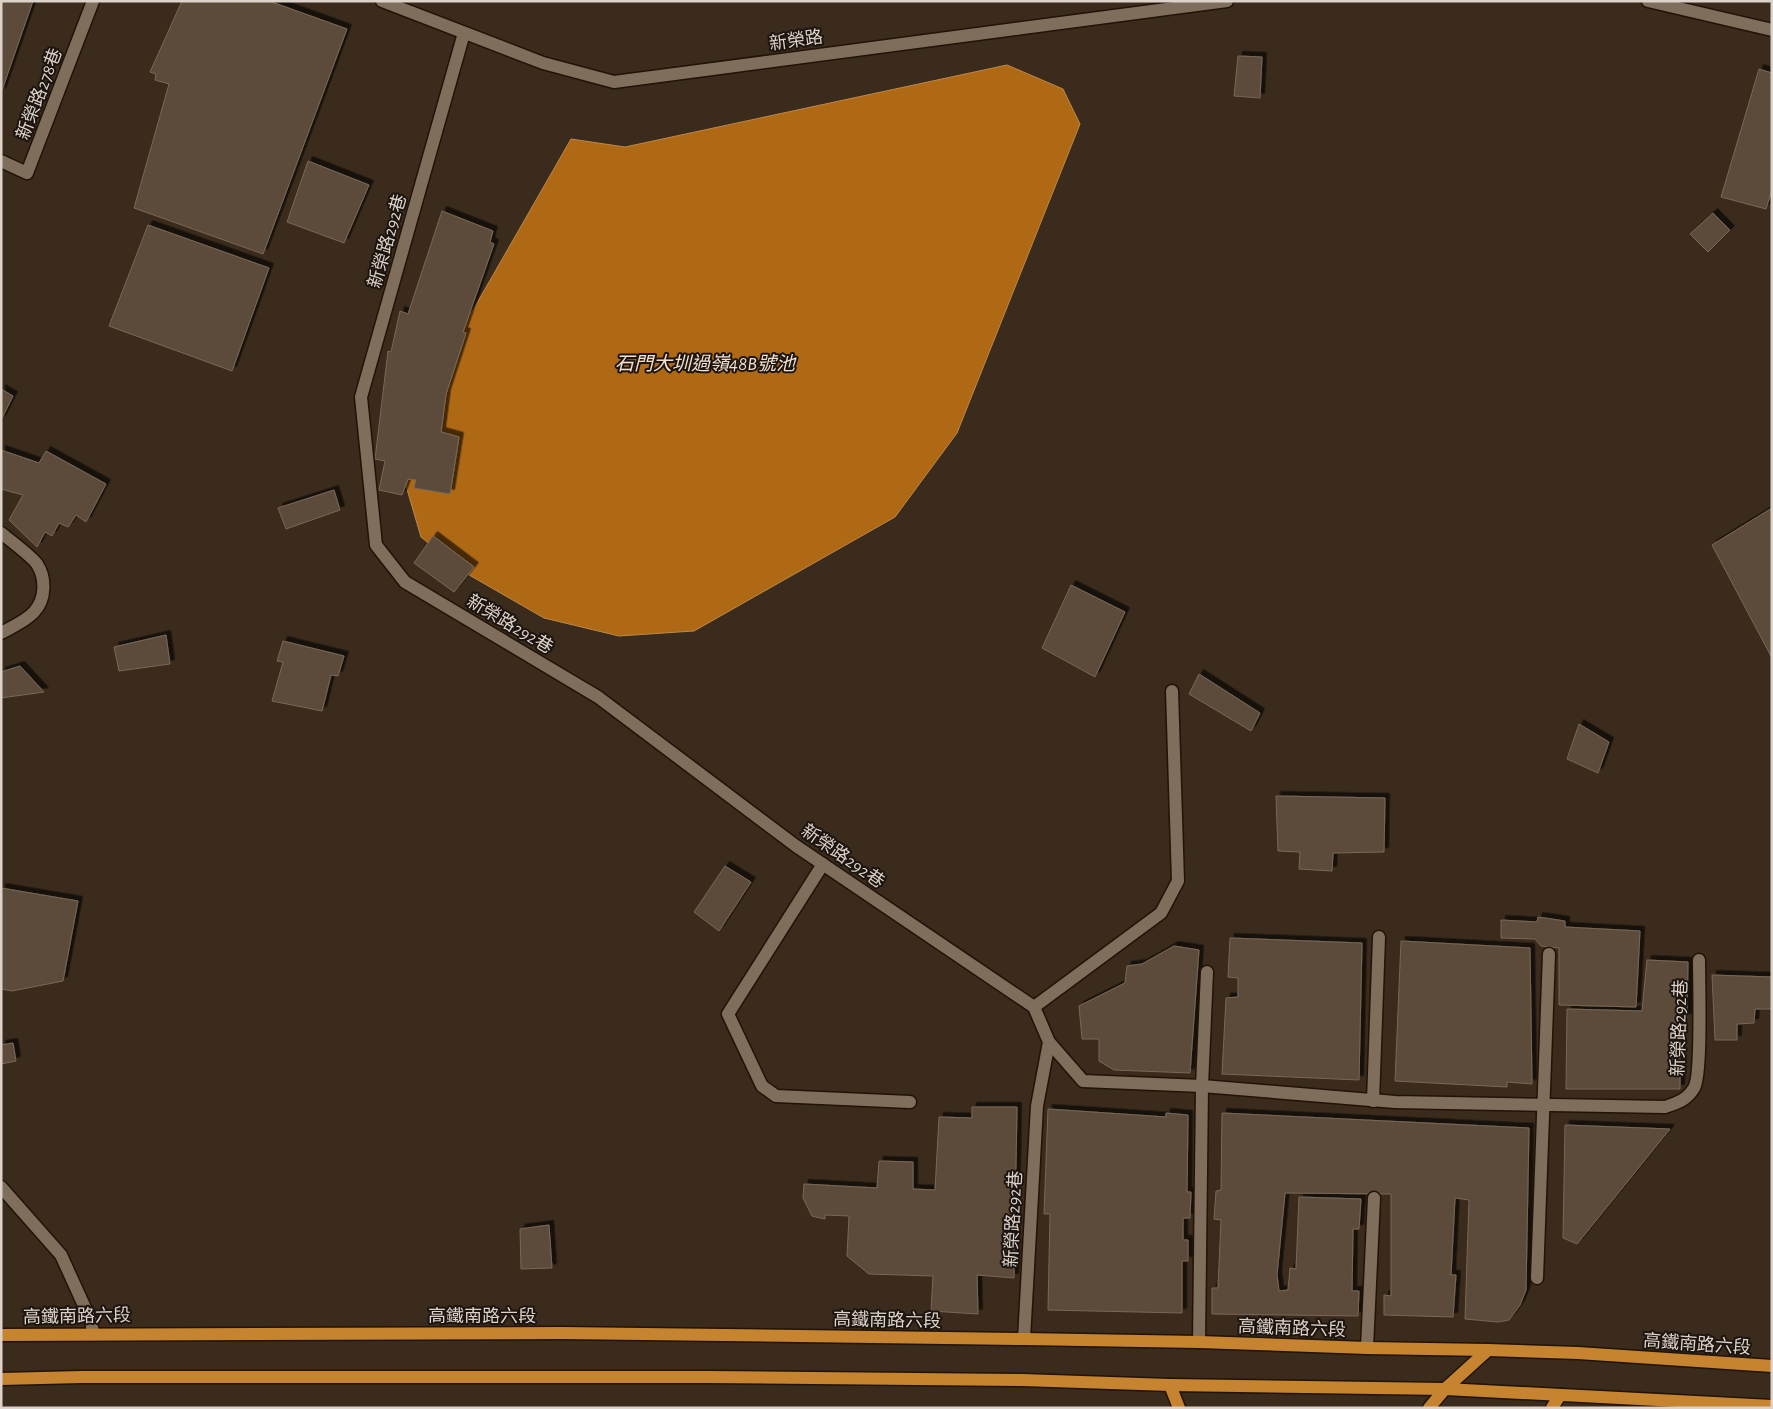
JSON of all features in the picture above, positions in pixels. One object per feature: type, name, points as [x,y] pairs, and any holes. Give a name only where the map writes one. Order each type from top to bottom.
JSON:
[{"type":"main road","name":"高鐵南路六段","points":[[1,1335],[93,1333],[562,1333],[1199,1342],[1578,1353],[1772,1366]]},
{"type":"main road","points":[[1429,1408],[1445,1389],[1488,1350]]},
{"type":"main road","points":[[1,1379],[82,1377],[709,1377],[1022,1380],[1170,1385],[1445,1389],[1772,1406]]},
{"type":"main road","points":[[1170,1385],[1179,1408]]},
{"type":"main road","points":[[1552,1408],[1560,1395]]},
{"type":"street","name":"新榮路278巷","points":[[1,161],[27,173],[93,1]]},
{"type":"street","name":"新榮路","points":[[382,1],[543,64],[614,82],[1227,1]]},
{"type":"street","points":[[1648,1],[1772,30]]},
{"type":"street","name":"新榮路292巷","points":[[464,33],[361,397],[376,545],[405,582],[598,697],[823,864],[1034,1007],[1049,1042],[1083,1082],[1202,1086],[1394,1102],[1665,1107],[1684,1100],[1695,1087],[1698,1066],[1699,960]]},
{"type":"street","points":[[1,533],[36,564],[44,580],[42,596],[35,611],[1,633]]},
{"type":"street","points":[[1034,1007],[1161,914],[1178,882],[1172,691]]},
{"type":"street","points":[[823,864],[728,1014],[762,1086],[776,1096],[910,1102]]},
{"type":"street","points":[[1373,1100],[1379,937]]},
{"type":"street","points":[[1537,1278],[1548,954]]},
{"type":"street","points":[[1199,1342],[1202,1086],[1207,972]]},
{"type":"street","name":"新榮路292巷","points":[[1024,1339],[1037,1106],[1049,1042]]},
{"type":"street","points":[[1,1187],[60,1255],[91,1320],[93,1333]]},
{"type":"street","points":[[1367,1348],[1374,1198]]},
{"type":"water","name":"石門大圳過嶺48B號池","points":[[1007,65],[1063,89],[1080,124],[957,433],[895,517],[694,631],[619,636],[544,618],[464,572],[421,537],[404,479],[428,363],[473,310],[571,139],[625,147]]},
{"type":"building","points":[[1,1],[33,1],[1,93]]},
{"type":"building","points":[[182,1],[269,1],[347,29],[263,254],[134,208],[169,84],[155,80],[156,74],[150,72]]},
{"type":"building","points":[[1238,56],[1262,57],[1260,98],[1234,96]]},
{"type":"building","points":[[1759,69],[1772,73],[1772,190],[1766,209],[1721,197]]},
{"type":"building","points":[[308,161],[369,185],[344,243],[287,222]]},
{"type":"building","points":[[442,211],[493,231],[490,242],[494,244],[463,332],[466,333],[446,394],[441,432],[459,437],[450,494],[414,488],[416,480],[408,479],[402,495],[379,490],[385,461],[375,459],[388,351],[391,352],[400,311],[408,314]]},
{"type":"building","points":[[1713,213],[1730,230],[1708,252],[1690,234]]},
{"type":"building","points":[[148,225],[269,268],[232,371],[109,326]]},
{"type":"building","points":[[1,389],[13,396],[1,420]]},
{"type":"building","points":[[1,450],[39,463],[46,451],[106,484],[86,522],[76,515],[68,527],[59,523],[52,536],[45,532],[37,547],[9,520],[23,495],[1,489]]},
{"type":"building","points":[[334,490],[340,510],[286,529],[278,508]]},
{"type":"building","points":[[1772,508],[1772,658],[1712,545]]},
{"type":"building","points":[[433,536],[474,567],[454,592],[414,563]]},
{"type":"building","points":[[1071,585],[1125,612],[1095,677],[1042,648]]},
{"type":"building","points":[[166,635],[170,664],[119,671],[114,647]]},
{"type":"building","points":[[283,641],[344,656],[338,676],[331,675],[322,711],[272,701],[283,662],[277,661]]},
{"type":"building","points":[[20,666],[44,692],[1,698],[1,672]]},
{"type":"building","points":[[1199,674],[1260,713],[1251,731],[1189,694]]},
{"type":"building","points":[[1579,724],[1609,742],[1598,773],[1567,759]]},
{"type":"building","points":[[1276,796],[1385,798],[1384,852],[1333,853],[1332,871],[1299,869],[1300,852],[1278,851]]},
{"type":"building","points":[[725,866],[751,882],[719,931],[694,912]]},
{"type":"building","points":[[1,888],[78,901],[63,981],[12,991],[1,989]]},
{"type":"building","points":[[1538,917],[1565,921],[1565,927],[1640,931],[1636,1007],[1559,1005],[1559,948],[1541,946],[1535,939],[1501,938],[1501,920],[1537,922]]},
{"type":"building","points":[[1230,938],[1362,943],[1359,1080],[1222,1074],[1226,998],[1238,997],[1238,978],[1228,977]]},
{"type":"building","points":[[1401,941],[1530,948],[1532,1084],[1507,1082],[1507,1087],[1395,1081]]},
{"type":"building","points":[[1174,946],[1199,950],[1190,1073],[1114,1070],[1099,1061],[1099,1039],[1082,1039],[1079,1006],[1125,983],[1127,966],[1142,964]]},
{"type":"building","points":[[1647,960],[1688,962],[1687,1018],[1680,1018],[1680,1089],[1566,1089],[1567,1009],[1642,1011]]},
{"type":"building","points":[[1712,975],[1772,977],[1772,1009],[1755,1009],[1754,1023],[1737,1024],[1737,1040],[1715,1040]]},
{"type":"building","points":[[13,1043],[16,1061],[1,1064],[1,1045]]},
{"type":"building","points":[[972,1107],[1017,1107],[1014,1278],[977,1275],[978,1314],[931,1311],[933,1276],[869,1274],[847,1256],[849,1216],[825,1215],[825,1219],[812,1216],[803,1198],[804,1184],[877,1188],[879,1161],[913,1162],[913,1189],[935,1190],[939,1117],[972,1118]]},
{"type":"building","points":[[1048,1109],[1166,1117],[1166,1113],[1188,1115],[1187,1192],[1191,1192],[1190,1218],[1183,1218],[1183,1240],[1188,1240],[1188,1261],[1182,1261],[1182,1313],[1048,1310],[1050,1214],[1044,1214]]},
{"type":"building","points":[[1222,1113],[1529,1128],[1526,1290],[1520,1305],[1509,1320],[1498,1322],[1465,1319],[1469,1200],[1455,1198],[1451,1275],[1456,1275],[1453,1317],[1384,1315],[1384,1295],[1391,1296],[1391,1194],[1285,1193],[1277,1275],[1279,1291],[1288,1290],[1290,1268],[1296,1269],[1299,1197],[1361,1199],[1359,1229],[1353,1229],[1352,1291],[1359,1291],[1358,1316],[1212,1314],[1212,1288],[1218,1288],[1221,1220],[1214,1219],[1216,1191],[1221,1190]]},
{"type":"building","points":[[1565,1125],[1670,1129],[1577,1244],[1563,1238]]},
{"type":"building","points":[[549,1225],[552,1268],[521,1269],[520,1229]]}]
